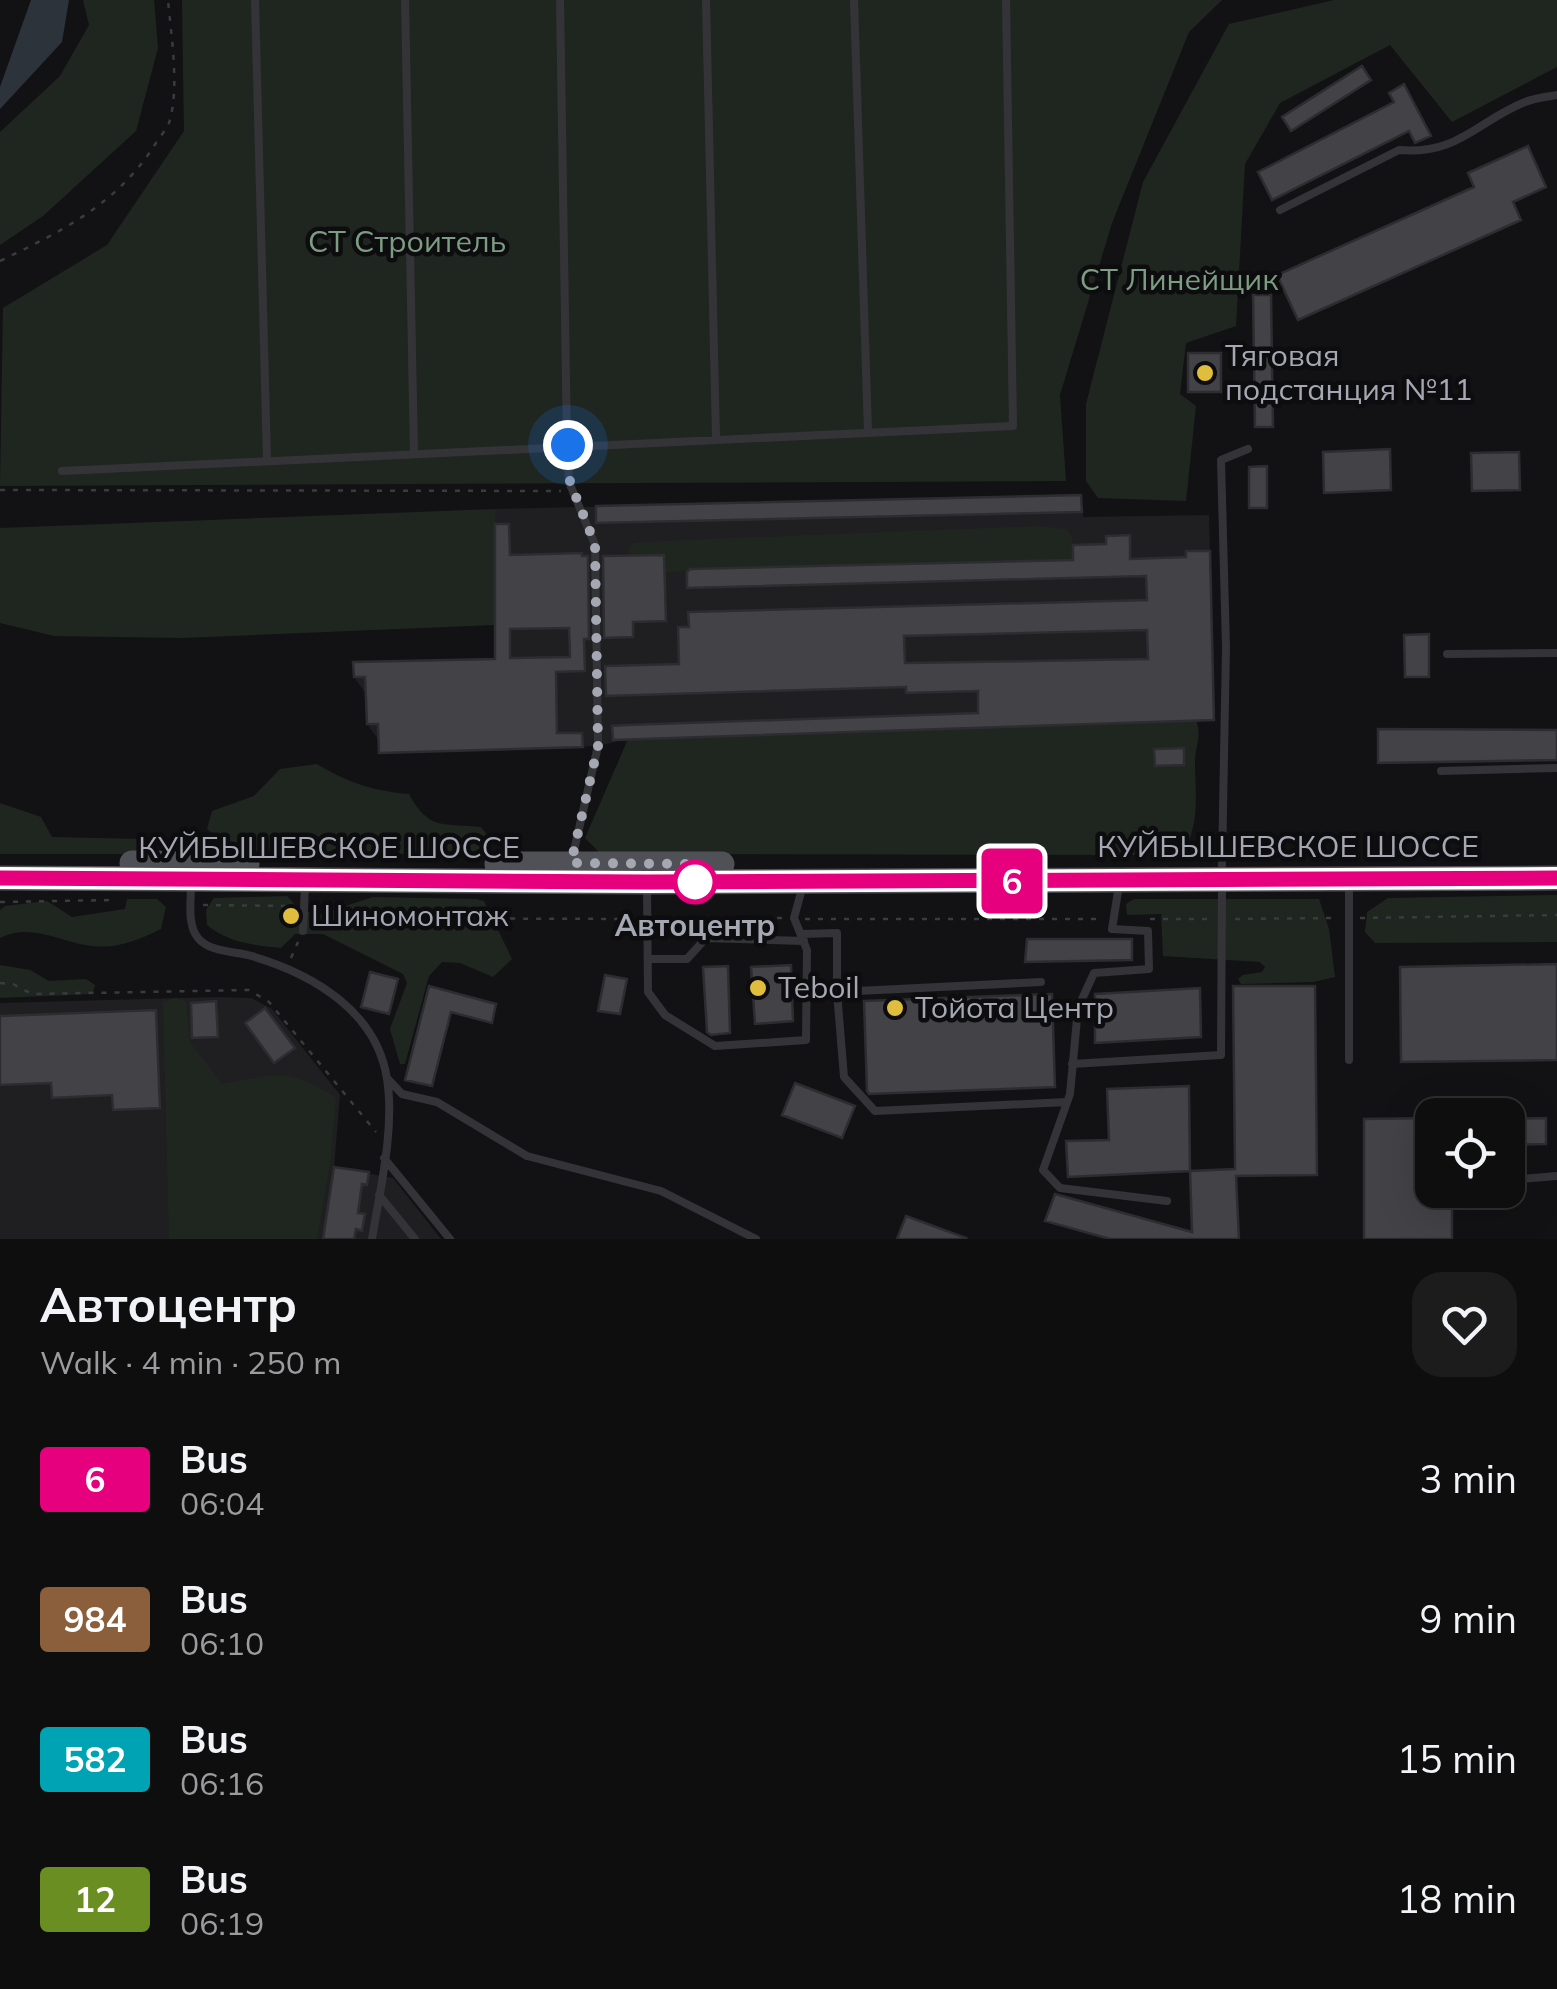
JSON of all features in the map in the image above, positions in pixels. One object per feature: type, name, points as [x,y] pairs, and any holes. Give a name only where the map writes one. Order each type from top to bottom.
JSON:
[{"type":"main road","name":"КУЙБЫШЕВСКОЕ ШОССЕ","points":[[0,878],[192,893],[304,880],[1120,880],[1557,861]]},
{"type":"main road","name":"КУЙБЫШЕВСКОЕ ШОССЕ","points":[[0,862],[571,863],[1222,873],[1349,880],[1557,878]]},
{"type":"lane","points":[[254,0],[267,460]]},
{"type":"lane","points":[[405,0],[414,452]]},
{"type":"lane","points":[[560,0],[568,445],[573,491],[595,544],[598,746],[571,863]]},
{"type":"lane","points":[[706,0],[716,438]]},
{"type":"lane","points":[[854,0],[868,432]]},
{"type":"lane","points":[[62,471],[1013,426],[1006,0]]},
{"type":"lane","points":[[1280,210],[1399,150],[1420,152],[1462,140],[1525,102],[1557,95]]},
{"type":"lane","points":[[1072,1064],[1221,1056],[1226,647],[1221,460],[1248,449]]},
{"type":"lane","points":[[1448,654],[1557,653]]},
{"type":"lane","points":[[1441,771],[1557,768]]},
{"type":"lane","points":[[303,931],[304,880]]},
{"type":"lane","points":[[1120,880],[1112,929],[1148,931],[1149,969],[1094,974],[1078,1008],[1067,1102],[1043,1170],[1060,1188],[1167,1201]]},
{"type":"lane","points":[[1348,1060],[1349,880]]},
{"type":"lane","points":[[647,882],[648,992],[665,1015],[715,1046],[806,1040],[807,950],[794,918],[804,881]]},
{"type":"lane","points":[[192,893],[192,924],[198,938],[214,948],[286,968],[327,990],[358,1016],[378,1044],[388,1078],[389,1109],[372,1239]]},
{"type":"lane","points":[[648,958],[687,959],[706,938],[802,938],[837,933],[844,1076],[875,1110],[1067,1102]]},
{"type":"lane","points":[[837,992],[1042,982]]},
{"type":"lane","points":[[388,1078],[402,1094],[438,1102],[527,1156],[661,1192],[756,1239]]},
{"type":"lane","points":[[384,1158],[450,1239]]},
{"type":"lane","points":[[1525,1179],[1557,1176]]},
{"type":"lane","points":[[379,1196],[415,1239]]},
{"type":"path","points":[[0,261],[72,226],[112,197],[140,166],[168,123],[174,78],[168,0]]},
{"type":"path","points":[[0,490],[573,491]]},
{"type":"path","points":[[192,893],[299,906],[325,918],[704,918]]},
{"type":"path","points":[[0,902],[115,900]]},
{"type":"path","points":[[286,968],[303,931]]},
{"type":"path","points":[[0,984],[13,984],[32,994],[249,990],[269,1002],[385,1142]]},
{"type":"shaded area","points":[[31,0],[69,0],[62,42],[0,109],[0,87]]},
{"type":"shaded area","points":[[1081,495],[1083,517],[1209,515],[1214,720],[628,739],[598,746],[379,753],[378,739],[367,724],[366,694],[354,677],[353,662],[495,659],[495,509]]},
{"type":"shaded area","points":[[251,998],[272,1009],[340,1095],[334,1167],[393,1178],[441,1239],[0,1239],[0,1003]]},
{"type":"green space","points":[[83,0],[154,0],[158,48],[136,131],[43,216],[0,245],[0,132],[60,76],[89,25]]},
{"type":"green space","name":"СТ Строитель","points":[[182,0],[1222,0],[1189,32],[1112,223],[1060,395],[1066,481],[0,486],[3,308],[107,245],[184,131]]},
{"type":"green space","name":"СТ Линейщик","points":[[1334,0],[1557,0],[1557,67],[1452,122],[1390,45],[1280,103],[1245,164],[1236,326],[1186,343],[1180,394],[1196,406],[1186,501],[1098,498],[1086,481],[1086,404],[1143,182],[1229,24]]},
{"type":"green space","points":[[495,509],[495,625],[181,638],[54,636],[0,623],[0,528]]},
{"type":"green space","points":[[1039,526],[1067,529],[1072,538],[1073,560],[664,572],[664,556],[631,555],[628,550],[634,543],[684,540]]},
{"type":"green space","points":[[1196,720],[1199,735],[1194,821],[1181,855],[601,854],[585,838],[628,739]]},
{"type":"green space","points":[[317,764],[362,785],[409,794],[423,814],[438,823],[481,827],[491,840],[488,853],[261,855],[246,843],[222,843],[207,829],[212,811],[254,796],[280,769]]},
{"type":"green space","points":[[0,803],[41,817],[52,837],[141,839],[149,846],[146,854],[0,854]]},
{"type":"green space","points":[[1557,895],[1557,942],[1375,943],[1365,932],[1367,912],[1388,898]]},
{"type":"green space","points":[[287,896],[300,910],[321,914],[373,897],[484,901],[512,959],[493,977],[460,963],[442,962],[429,976],[405,1064],[400,1064],[390,1029],[407,983],[403,974],[323,934],[295,934],[281,948],[233,939],[207,925],[206,910],[214,898]]},
{"type":"green space","points":[[127,899],[157,899],[166,907],[161,929],[110,946],[92,946],[34,932],[0,938],[0,910],[5,906],[47,901],[72,917],[125,909]]},
{"type":"green space","points":[[1134,899],[1319,899],[1329,929],[1335,977],[1313,982],[1241,984],[1238,979],[1243,975],[1262,972],[1265,967],[1260,962],[1163,956],[1161,914],[1127,915],[1126,904]]},
{"type":"green space","points":[[0,965],[30,970],[49,981],[86,979],[95,985],[92,994],[0,998]]},
{"type":"green space","points":[[175,998],[186,1001],[190,1042],[222,1084],[293,1077],[336,1098],[330,1165],[317,1239],[169,1239],[163,1002]]},
{"type":"building","points":[[1362,66],[1371,80],[1291,131],[1282,117]]},
{"type":"building","points":[[1404,84],[1431,136],[1415,143],[1409,131],[1272,200],[1258,172],[1394,102],[1389,93]]},
{"type":"building","points":[[1528,146],[1546,187],[1513,202],[1521,220],[1298,320],[1277,275],[1474,187],[1468,173]]},
{"type":"building","points":[[1253,295],[1271,295],[1273,427],[1255,427]]},
{"type":"building","name":"Тяговая подстанция №11","points":[[1188,353],[1221,353],[1221,392],[1188,392]]},
{"type":"building","points":[[1390,449],[1391,490],[1324,493],[1323,452]]},
{"type":"building","points":[[1519,452],[1520,490],[1472,491],[1471,453]]},
{"type":"building","points":[[1267,466],[1267,508],[1249,508],[1249,467]]},
{"type":"building","points":[[1081,495],[1082,512],[596,523],[596,506]]},
{"type":"building","points":[[495,524],[509,524],[510,555],[588,556],[589,639],[584,639],[585,671],[556,672],[557,733],[582,733],[583,747],[379,753],[378,724],[367,724],[365,677],[354,677],[353,662],[495,659]],"holes":[[[569,628],[570,657],[510,658],[510,629]]]},
{"type":"building","points":[[1130,535],[1130,559],[1186,557],[1186,551],[1210,551],[1214,720],[613,740],[612,726],[978,713],[978,691],[906,693],[906,687],[606,696],[605,666],[679,664],[678,627],[689,627],[688,612],[1147,600],[1146,576],[687,588],[690,569],[1073,560],[1073,545],[1106,544],[1106,536]],"holes":[[[1147,630],[1148,659],[905,663],[904,636]]]},
{"type":"building","points":[[664,555],[666,621],[633,622],[633,637],[604,638],[603,556]]},
{"type":"building","points":[[1429,634],[1429,677],[1405,677],[1404,635]]},
{"type":"building","points":[[1378,729],[1557,730],[1557,760],[1378,763]]},
{"type":"building","points":[[1184,748],[1184,765],[1155,766],[1154,749]]},
{"type":"building","points":[[1027,939],[1132,939],[1132,960],[1025,962]]},
{"type":"building","points":[[1557,964],[1557,1060],[1401,1062],[1400,967]]},
{"type":"building","points":[[791,965],[793,1021],[755,1024],[751,967]]},
{"type":"building","points":[[728,966],[730,1033],[711,1035],[707,1032],[703,967]]},
{"type":"building","points":[[370,972],[398,979],[389,1014],[361,1007]]},
{"type":"building","points":[[605,975],[627,979],[620,1014],[598,1011]]},
{"type":"building","points":[[429,986],[496,1004],[492,1023],[451,1012],[432,1086],[405,1080]]},
{"type":"building","points":[[1233,986],[1315,986],[1317,1175],[1236,1176],[1239,1239],[1110,1239],[1045,1221],[1055,1194],[1192,1232],[1190,1171],[1235,1169]]},
{"type":"building","points":[[1200,988],[1201,1037],[1095,1043],[1095,994]]},
{"type":"building","points":[[1052,994],[1055,1087],[869,1094],[867,1091],[864,1001]]},
{"type":"building","points":[[216,1001],[218,1037],[192,1038],[191,1003]]},
{"type":"building","points":[[265,1008],[295,1048],[274,1063],[245,1023]]},
{"type":"building","points":[[156,1010],[160,1108],[113,1110],[112,1095],[52,1098],[51,1083],[0,1085],[0,1016]]},
{"type":"building","points":[[795,1083],[855,1106],[842,1138],[782,1115]]},
{"type":"building","points":[[1189,1086],[1190,1171],[1068,1177],[1066,1141],[1109,1140],[1107,1089]]},
{"type":"building","points":[[1415,1118],[1415,1208],[1452,1208],[1452,1239],[1364,1239],[1364,1119]]},
{"type":"building","points":[[1546,1118],[1546,1144],[1525,1145],[1525,1119]]},
{"type":"building","points":[[334,1167],[369,1172],[367,1185],[362,1184],[358,1213],[365,1214],[362,1231],[356,1229],[354,1239],[323,1239]]},
{"type":"building","points":[[906,1216],[966,1238],[897,1239]]},
{"type":"bus line","name":"6","points":[[0,878],[647,882],[1557,878]]},
{"type":"place","name":"Тяговая подстанция №11","points":[[1205,373]]},
{"type":"place","name":"Автоцентр","points":[[695,882]]},
{"type":"place","name":"Шиномонтаж","points":[[291,916]]},
{"type":"place","name":"Teboil","points":[[758,988]]},
{"type":"place","name":"Тойота Центр","points":[[895,1008]]},
{"type":"route","points":[[568,445],[570,482],[595,544],[598,746],[571,863],[694,864],[695,882]]}]
